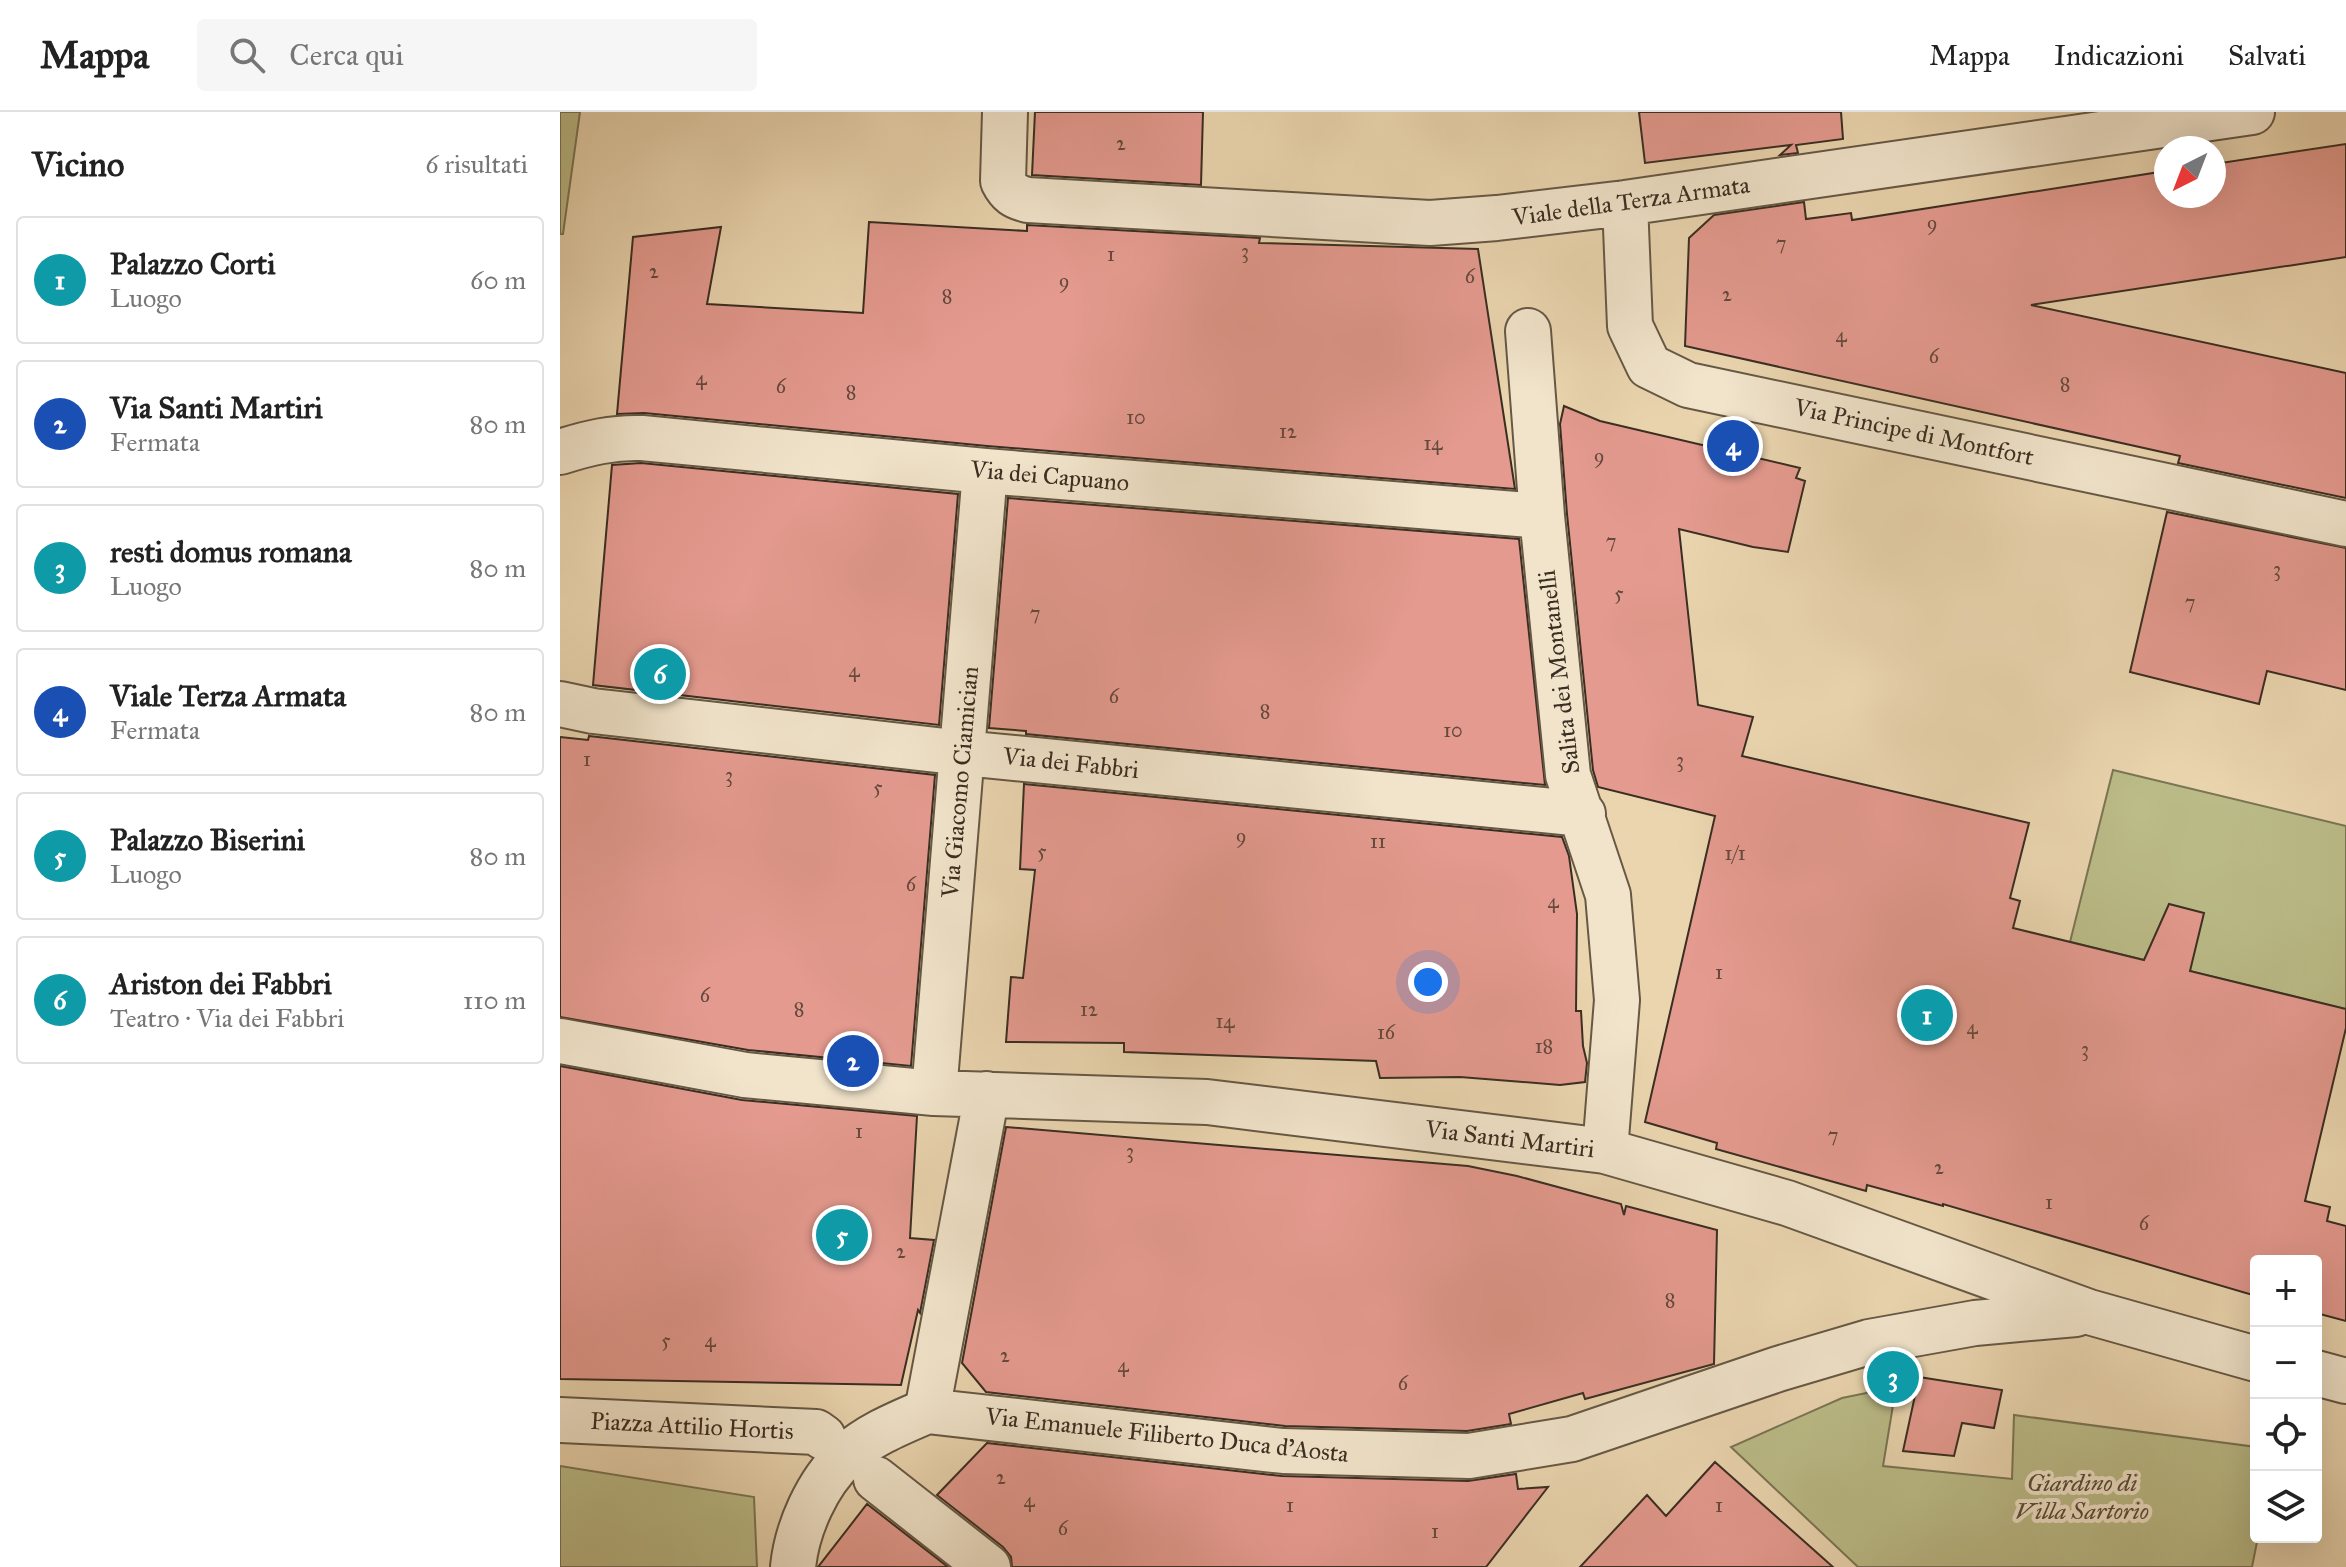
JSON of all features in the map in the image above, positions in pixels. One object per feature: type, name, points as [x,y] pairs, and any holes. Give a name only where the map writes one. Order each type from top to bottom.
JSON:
[{"type":"street","name":"Viale della Terza Armata","points":[[1005,112],[1002,168],[1008,190],[1016,197],[1430,223],[1625,203],[2252,112]]},
{"type":"street","name":"Via Principe di Montfort","points":[[1625,203],[1630,326],[1649,366],[1688,385],[2346,524]]},
{"type":"street","name":"Salita dei Montanelli","points":[[1528,331],[1542,516],[1568,775],[1608,895],[1617,1000],[1605,1151]]},
{"type":"street","name":"Via dei Capuano","points":[[560,452],[589,442],[621,437],[985,471],[1542,516]]},
{"type":"street","name":"Via Giacomo Ciamician","points":[[934,1093],[985,471]]},
{"type":"street","name":"Via dei Fabbri","points":[[560,704],[593,711],[963,753],[1583,814]]},
{"type":"street","name":"Via Santi Martiri","points":[[560,1041],[745,1075],[934,1093],[1207,1102],[1605,1151],[1787,1203],[2089,1312],[2250,1357]]},
{"type":"street","points":[[793,1567],[794,1551],[807,1514],[823,1483],[846,1456],[886,1429],[927,1411],[987,1094]]},
{"type":"street","name":"Via Emanuele Filiberto Duca d'Aosta","points":[[927,1411],[1283,1451],[1469,1456],[1572,1439],[1778,1369],[1884,1339],[1975,1323],[2089,1312]]},
{"type":"street","points":[[2322,1375],[2346,1381]]},
{"type":"street","name":"Piazza Attilio Hortis","points":[[560,1420],[816,1432],[823,1437]]},
{"type":"street","points":[[876,1479],[988,1567]]},
{"type":"green space","points":[[560,112],[580,112],[563,234],[560,234]]},
{"type":"green space","points":[[2113,770],[2346,826],[2346,1009],[2070,942]]},
{"type":"green space","name":"Giardino di Villa Sartorio","points":[[1896,1387],[1883,1466],[2012,1479],[2014,1415],[2250,1446],[2250,1543],[2257,1543],[2252,1567],[1858,1567],[1731,1447],[1842,1398]]},
{"type":"green space","points":[[560,1466],[754,1497],[757,1567],[560,1567]]},
{"type":"building","points":[[1035,112],[1203,112],[1201,185],[1032,175]]},
{"type":"building","points":[[1639,112],[1841,112],[1843,139],[1796,145],[1798,153],[1780,155],[1791,145],[1645,163]]},
{"type":"building","points":[[2346,144],[2346,257],[2031,305],[2346,373],[2346,498],[2178,463],[2180,456],[1685,346],[1689,238],[1714,215],[1804,202],[1806,219],[1851,213],[1852,220],[2154,173],[2154,208],[2226,208],[2226,162]]},
{"type":"building","points":[[869,222],[1027,231],[1027,225],[1260,238],[1259,243],[1478,249],[1515,489],[987,446],[644,413],[617,414],[633,237],[721,227],[707,304],[863,313]]},
{"type":"building","points":[[1564,406],[1600,421],[1800,468],[1796,478],[1805,481],[1788,552],[1679,529],[1698,705],[1753,717],[1742,756],[2029,823],[2010,898],[2020,901],[2013,928],[2144,960],[2169,904],[2204,913],[2190,971],[2346,1009],[2346,1028],[2305,1201],[2330,1207],[2327,1221],[2346,1226],[2346,1321],[2322,1315],[2322,1255],[2250,1255],[2250,1294],[1943,1204],[1867,1185],[1866,1191],[1716,1149],[1717,1143],[1645,1122],[1715,816],[1598,787],[1593,770],[1560,424]]},
{"type":"building","points":[[641,463],[958,494],[939,725],[593,685],[612,465]]},
{"type":"building","points":[[1008,498],[1519,539],[1545,785],[989,728]]},
{"type":"building","points":[[2167,512],[2346,548],[2346,690],[2267,671],[2259,704],[2130,672]]},
{"type":"building","points":[[589,736],[935,775],[911,1066],[748,1050],[560,1017],[560,737],[588,740]]},
{"type":"building","points":[[1024,784],[1562,837],[1569,856],[1577,914],[1576,1011],[1581,1011],[1587,1063],[1585,1082],[1560,1085],[1460,1077],[1380,1078],[1376,1061],[1124,1052],[1124,1043],[1006,1042],[1011,977],[1023,978],[1035,870],[1020,869]]},
{"type":"building","points":[[560,1066],[742,1100],[917,1116],[910,1238],[934,1240],[920,1313],[918,1310],[901,1385],[560,1379]]},
{"type":"building","points":[[1006,1127],[1468,1166],[1621,1204],[1624,1215],[1626,1206],[1717,1230],[1714,1364],[1585,1399],[1583,1393],[1509,1414],[1511,1424],[1467,1431],[1285,1426],[986,1392],[962,1363]]},
{"type":"building","points":[[1919,1377],[2002,1390],[1994,1428],[1962,1423],[1954,1456],[1903,1451]]},
{"type":"building","points":[[987,1443],[1282,1476],[1468,1481],[1516,1474],[1518,1489],[1548,1487],[1486,1567],[1012,1567],[1011,1557],[1003,1547],[937,1495]]},
{"type":"building","points":[[1715,1462],[1833,1567],[1580,1567],[1647,1495],[1666,1516]]},
{"type":"building","points":[[867,1504],[948,1567],[818,1567]]},
{"type":"place","name":"Viale Terza Armata","points":[[1733,446]]},
{"type":"place","name":"Ariston dei Fabbri","points":[[660,674]]},
{"type":"place","name":"Palazzo Corti","points":[[1927,1015]]},
{"type":"place","name":"Via Santi Martiri","points":[[853,1061]]},
{"type":"place","name":"Palazzo Biserini","points":[[842,1235]]},
{"type":"place","name":"resti domus romana","points":[[1893,1377]]}]
